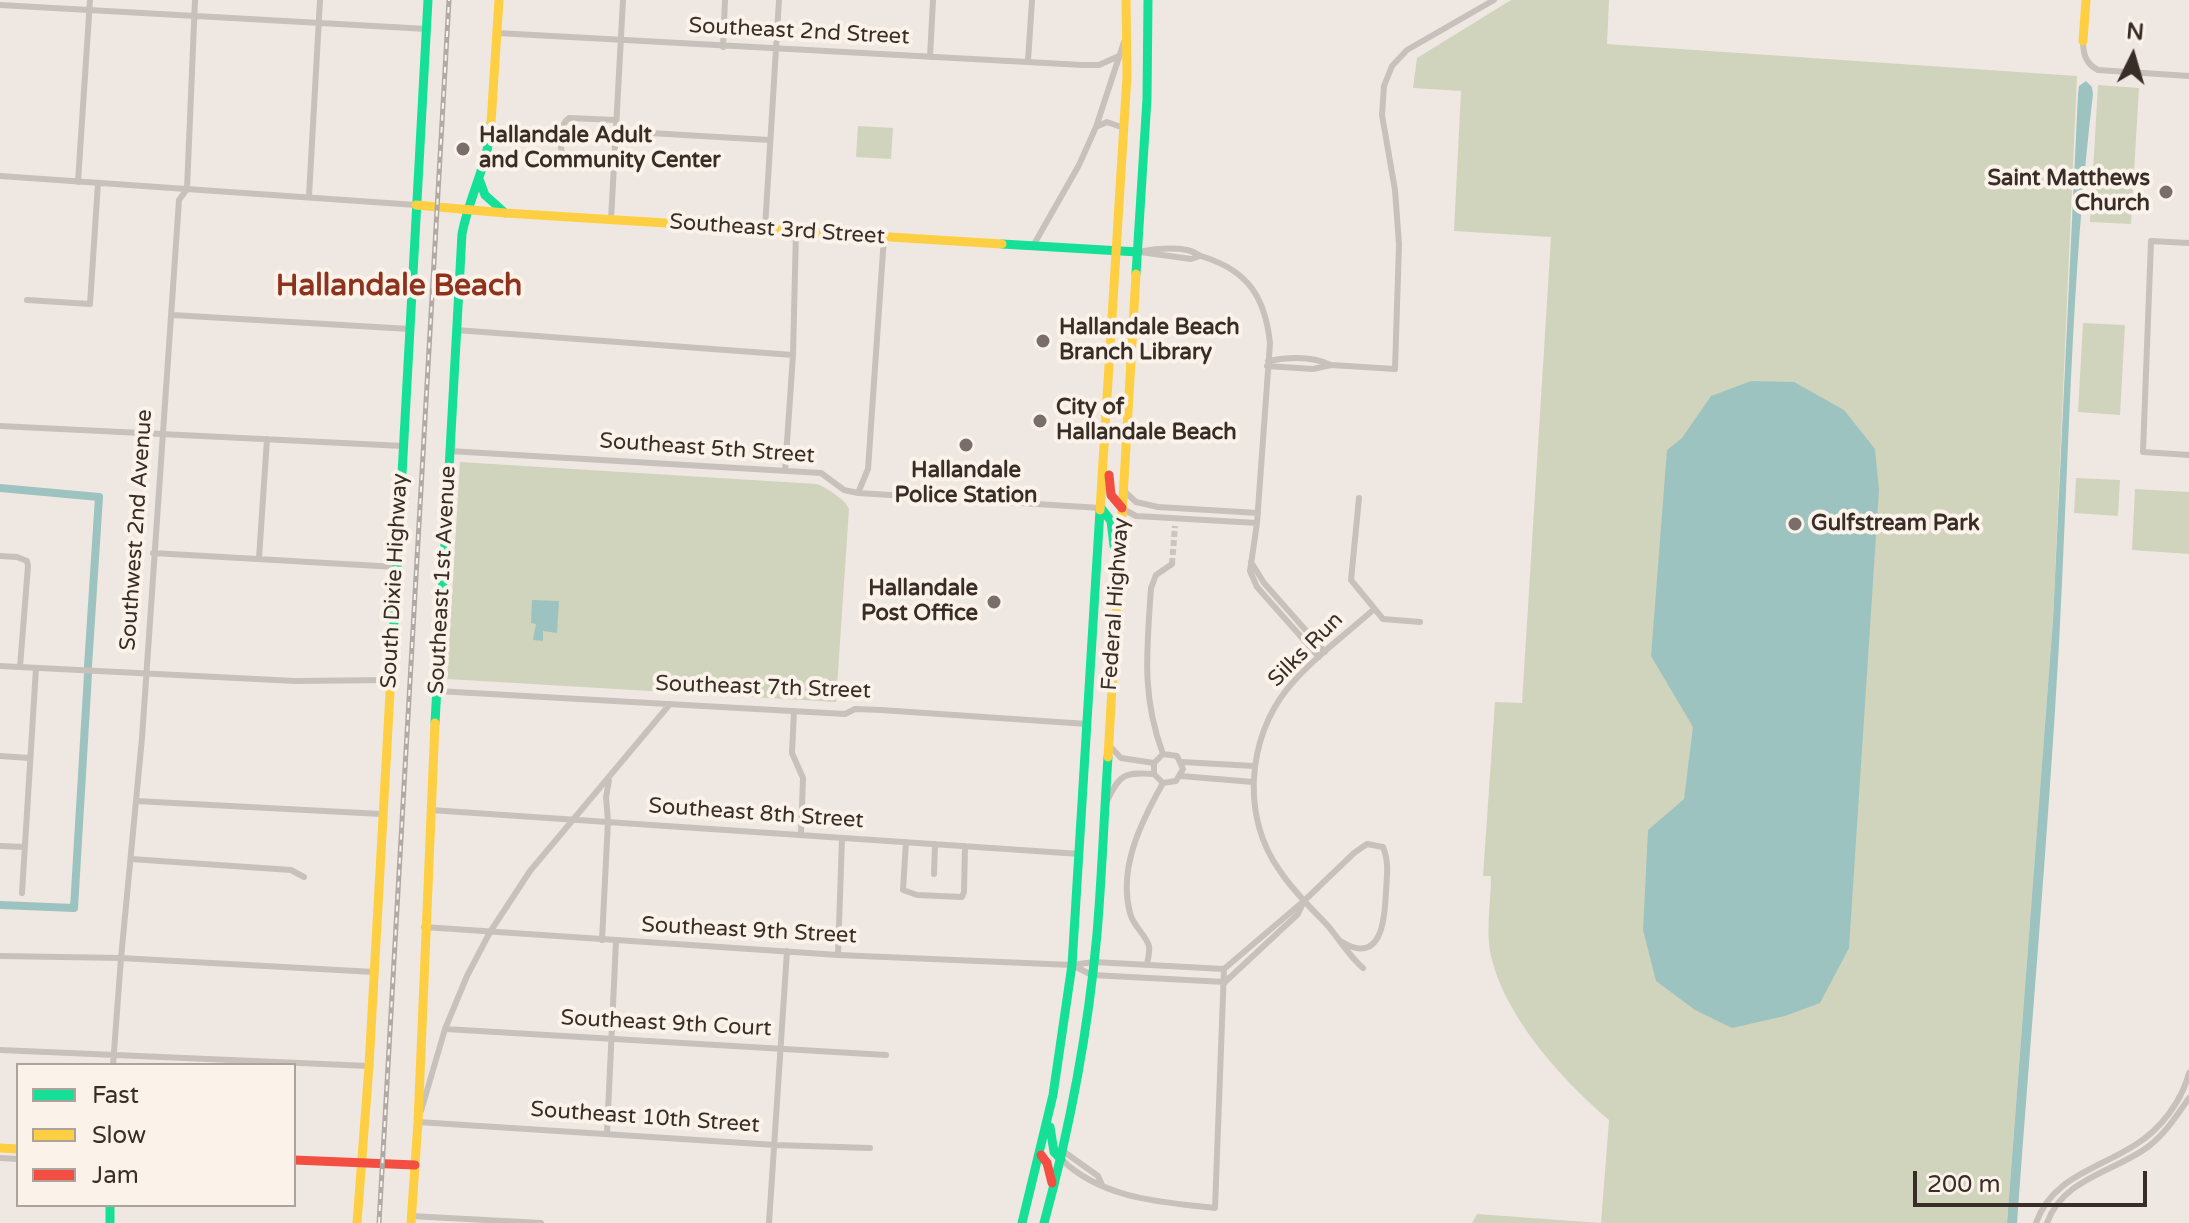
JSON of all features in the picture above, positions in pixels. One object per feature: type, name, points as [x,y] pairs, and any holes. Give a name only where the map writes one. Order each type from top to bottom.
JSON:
[{"type":"main road","name":"South Dixie Highway","points":[[357,1223],[369,1066],[428,0]]},
{"type":"main road","name":"Southeast 1st Avenue","points":[[411,1219],[456,330],[466,211],[491,136],[499,0]]},
{"type":"main road","name":"Federal Highway","points":[[1022,1223],[1049,1118],[1072,965],[1124,128],[1126,0]]},
{"type":"main road","name":"Federal Highway","points":[[1044,1223],[1081,1063],[1094,962],[1147,99],[1148,0]]},
{"type":"main road","points":[[2083,41],[2086,0]]},
{"type":"main road","points":[[479,178],[481,189],[488,199],[505,213]]},
{"type":"main road","name":"Southeast 3rd Street","points":[[416,205],[466,211],[1138,252]]},
{"type":"main road","points":[[1104,460],[1109,470],[1111,495],[1122,508]]},
{"type":"main road","points":[[1101,508],[1111,521],[1115,549],[1119,555]]},
{"type":"main road","points":[[1049,1118],[1052,1146],[1062,1155]]},
{"type":"main road","points":[[1041,1155],[1050,1170],[1053,1189]]},
{"type":"main road","points":[[296,1160],[415,1165]]},
{"type":"street","points":[[78,182],[90,0]]},
{"type":"street","name":"Southwest 2nd Avenue","points":[[113,1063],[136,801],[179,200],[187,189],[195,0]]},
{"type":"street","points":[[309,196],[320,0]]},
{"type":"street","points":[[611,220],[623,0]]},
{"type":"street","points":[[723,47],[725,0]]},
{"type":"street","points":[[765,228],[779,0]]},
{"type":"street","points":[[930,57],[933,0]]},
{"type":"street","points":[[1028,61],[1032,0]]},
{"type":"street","points":[[1268,364],[1313,369],[1331,365],[1395,369],[1398,227],[1393,173],[1383,125],[1384,86],[1392,66],[1407,50],[1494,0]]},
{"type":"street","points":[[0,5],[427,29]]},
{"type":"street","points":[[1033,246],[1079,165],[1096,127],[1127,30]]},
{"type":"street","name":"Southeast 2nd Street","points":[[497,33],[1099,65],[1119,56]]},
{"type":"street","points":[[2083,41],[2085,56],[2098,70],[2189,76]]},
{"type":"street","points":[[1099,65],[1111,81]]},
{"type":"street","points":[[614,161],[565,157],[561,143],[563,125],[569,118],[616,120]]},
{"type":"street","points":[[1096,127],[1107,122],[1124,128]]},
{"type":"street","points":[[616,131],[769,140]]},
{"type":"street","points":[[0,176],[416,205]]},
{"type":"street","points":[[27,300],[90,304],[98,183]]},
{"type":"street","points":[[785,471],[793,355],[796,230]]},
{"type":"street","points":[[858,493],[868,469],[884,237]]},
{"type":"street","points":[[2189,243],[2151,241],[2143,452],[2189,455]]},
{"type":"street","points":[[1138,252],[1155,248],[1190,250],[1221,261],[1242,276],[1254,291],[1268,324],[1268,364],[1258,513],[1250,571],[1257,587],[1319,657]]},
{"type":"street","points":[[172,315],[410,329]]},
{"type":"street","points":[[456,330],[793,355]]},
{"type":"street","points":[[0,426],[403,446]]},
{"type":"street","points":[[259,558],[267,439]]},
{"type":"street","name":"Southeast 5th Street","points":[[449,451],[821,473],[844,490],[858,493],[1101,508]]},
{"type":"street","points":[[1123,490],[1136,502],[1158,507],[1258,513]]},
{"type":"street","points":[[1359,498],[1351,580],[1383,619],[1420,622]]},
{"type":"street","points":[[1122,508],[1136,516],[1176,522],[1257,523]]},
{"type":"street","points":[[153,553],[396,567]]},
{"type":"street","points":[[0,556],[27,561],[20,667]]},
{"type":"street","points":[[1251,562],[1264,583],[1325,652]]},
{"type":"street","points":[[1163,754],[1148,704],[1146,669],[1151,588],[1156,575],[1172,564]]},
{"type":"street","name":"Silks Run","points":[[1363,968],[1350,957],[1341,941],[1280,872],[1271,857],[1261,832],[1253,782],[1261,738],[1273,709],[1288,688],[1319,657],[1373,610]]},
{"type":"street","points":[[0,666],[295,681],[390,680]]},
{"type":"street","points":[[22,893],[36,668]]},
{"type":"street","name":"Southeast 7th Street","points":[[437,691],[845,714],[855,709],[1087,724]]},
{"type":"street","points":[[418,1122],[445,1029],[490,932],[530,871],[670,704]]},
{"type":"street","points":[[794,711],[792,753],[803,778],[801,835]]},
{"type":"street","points":[[1107,744],[1121,758],[1154,763]]},
{"type":"street","points":[[1163,754],[1177,756],[1182,762],[1181,776]]},
{"type":"street","points":[[1163,754],[1154,763],[1154,774],[1163,783],[1170,784],[1181,776],[1253,782]]},
{"type":"street","points":[[0,756],[29,758]]},
{"type":"street","points":[[1182,762],[1254,766]]},
{"type":"street","points":[[1104,808],[1120,778],[1127,774],[1154,774]]},
{"type":"street","points":[[602,940],[608,821],[605,807],[610,778]]},
{"type":"street","points":[[1147,964],[1149,946],[1131,917],[1127,873],[1140,826],[1163,783]]},
{"type":"street","points":[[136,801],[381,814]]},
{"type":"street","name":"Southeast 8th Street","points":[[430,810],[1080,854]]},
{"type":"street","points":[[838,955],[842,838]]},
{"type":"street","points":[[906,842],[905,893],[962,897],[965,846]]},
{"type":"street","points":[[934,874],[935,844]]},
{"type":"street","points":[[1072,965],[1094,962],[1224,969],[1367,844],[1383,847],[1387,862],[1384,923],[1380,934],[1374,943],[1364,948],[1352,947],[1341,941]]},
{"type":"street","points":[[0,846],[25,847]]},
{"type":"street","points":[[131,859],[291,870],[304,877]]},
{"type":"street","points":[[1072,965],[1092,975],[1225,982],[1298,914],[1305,900]]},
{"type":"street","name":"Southeast 9th Street","points":[[424,927],[838,955],[1072,965]]},
{"type":"street","points":[[607,1133],[616,941]]},
{"type":"street","points":[[769,1223],[787,951]]},
{"type":"street","points":[[0,956],[121,958],[374,972]]},
{"type":"street","points":[[1062,1155],[1071,1169],[1131,1198],[1215,1208],[1224,969]]},
{"type":"street","name":"Southeast 9th Court","points":[[445,1029],[886,1055]]},
{"type":"street","points":[[0,1050],[369,1066]]},
{"type":"street","points":[[2036,1223],[2043,1207],[2062,1185],[2093,1165],[2121,1158],[2159,1125],[2187,1090],[2189,1073]]},
{"type":"street","points":[[2047,1223],[2056,1205],[2077,1185],[2121,1158],[2152,1144],[2189,1098]]},
{"type":"street","name":"Southeast 10th Street","points":[[418,1122],[775,1145],[870,1148]]},
{"type":"street","points":[[411,1219],[541,1223]]},
{"type":"green space","name":"Gulfstream Park","points":[[1511,0],[1609,0],[1607,44],[2077,76],[2053,619],[2007,1223],[1601,1223],[1609,1120],[1572,1085],[1536,1044],[1507,998],[1497,975],[1489,942],[1491,876],[1483,876],[1495,702],[1522,703],[1551,237],[1454,231],[1461,91],[1413,88],[1417,58]]},
{"type":"green space","points":[[2098,85],[2139,88],[2131,224],[2090,222]]},
{"type":"green space","points":[[858,126],[893,128],[891,159],[856,157]]},
{"type":"green space","points":[[2083,323],[2125,325],[2120,415],[2078,412]]},
{"type":"green space","points":[[460,462],[817,484],[831,491],[849,509],[836,702],[447,679]]},
{"type":"green space","points":[[2076,478],[2120,480],[2118,516],[2074,513]]},
{"type":"green space","points":[[2135,489],[2189,492],[2189,554],[2132,550]]},
{"type":"green space","points":[[1477,1214],[1601,1223],[1472,1223]]},
{"type":"water","points":[[2086,81],[2092,87],[2093,94],[2075,300],[2050,789],[2017,1223],[2007,1223],[2053,619],[2078,94],[2079,86]]},
{"type":"water","points":[[1751,381],[1794,382],[1844,410],[1875,449],[1879,490],[1849,948],[1820,1003],[1785,1016],[1732,1028],[1695,1010],[1656,981],[1643,930],[1648,830],[1684,799],[1693,727],[1651,656],[1667,450],[1682,438],[1711,396]]},
{"type":"water","points":[[532,600],[559,601],[557,633],[543,631],[543,641],[533,640],[536,624],[531,623]]},
{"type":"waterway","points":[[0,488],[99,497],[88,666]]},
{"type":"waterway","points":[[0,905],[74,908],[88,674]]},
{"type":"tunnel","points":[[1172,564],[1175,526]]},
{"type":"railway","points":[[379,1223],[449,0]]},
{"type":"traffic: fast","points":[[391,675],[428,0]]},
{"type":"traffic: fast","points":[[1136,274],[1147,99],[1148,0]]},
{"type":"traffic: fast","points":[[435,723],[462,234],[487,152],[491,123]]},
{"type":"traffic: fast","points":[[479,179],[485,195],[505,213]]},
{"type":"traffic: fast","points":[[1002,244],[1138,252]]},
{"type":"traffic: fast","points":[[1101,508],[1111,521],[1114,546]]},
{"type":"traffic: fast","points":[[1022,1223],[1053,1095],[1072,965],[1100,510]]},
{"type":"traffic: fast","points":[[1044,1223],[1070,1116],[1089,1007],[1099,912],[1108,757]]},
{"type":"traffic: fast","points":[[1050,1127],[1054,1152],[1061,1159]]},
{"type":"traffic: fast","points":[[110,1207],[110,1223]]},
{"type":"traffic: slow","points":[[491,123],[499,0]]},
{"type":"traffic: slow","points":[[1100,510],[1127,76],[1126,0]]},
{"type":"traffic: slow","points":[[2083,41],[2086,0]]},
{"type":"traffic: slow","points":[[416,205],[1002,244]]},
{"type":"traffic: slow","points":[[1108,757],[1136,274]]},
{"type":"traffic: slow","points":[[357,1223],[391,675]]},
{"type":"traffic: slow","points":[[411,1223],[435,723]]},
{"type":"traffic: slow","points":[[0,1148],[16,1149]]},
{"type":"traffic: jam","points":[[1109,475],[1111,495],[1122,508]]},
{"type":"traffic: jam","points":[[1041,1155],[1047,1163],[1052,1183]]},
{"type":"traffic: jam","points":[[296,1160],[415,1165]]},
{"type":"place","name":"Hallandale Adult and Community Center","points":[[463,149]]},
{"type":"place","name":"Saint Matthews Church","points":[[2166,192]]},
{"type":"place","name":"Hallandale Beach Branch Library","points":[[1043,341]]},
{"type":"place","name":"City of Hallandale Beach","points":[[1040,421]]},
{"type":"place","name":"Hallandale Police Station","points":[[966,445]]},
{"type":"place","name":"Gulfstream Park","points":[[1795,524]]},
{"type":"place","name":"Hallandale Post Office","points":[[994,602]]},
{"type":"district","name":"Hallandale Beach","points":[[399,287]]}]
